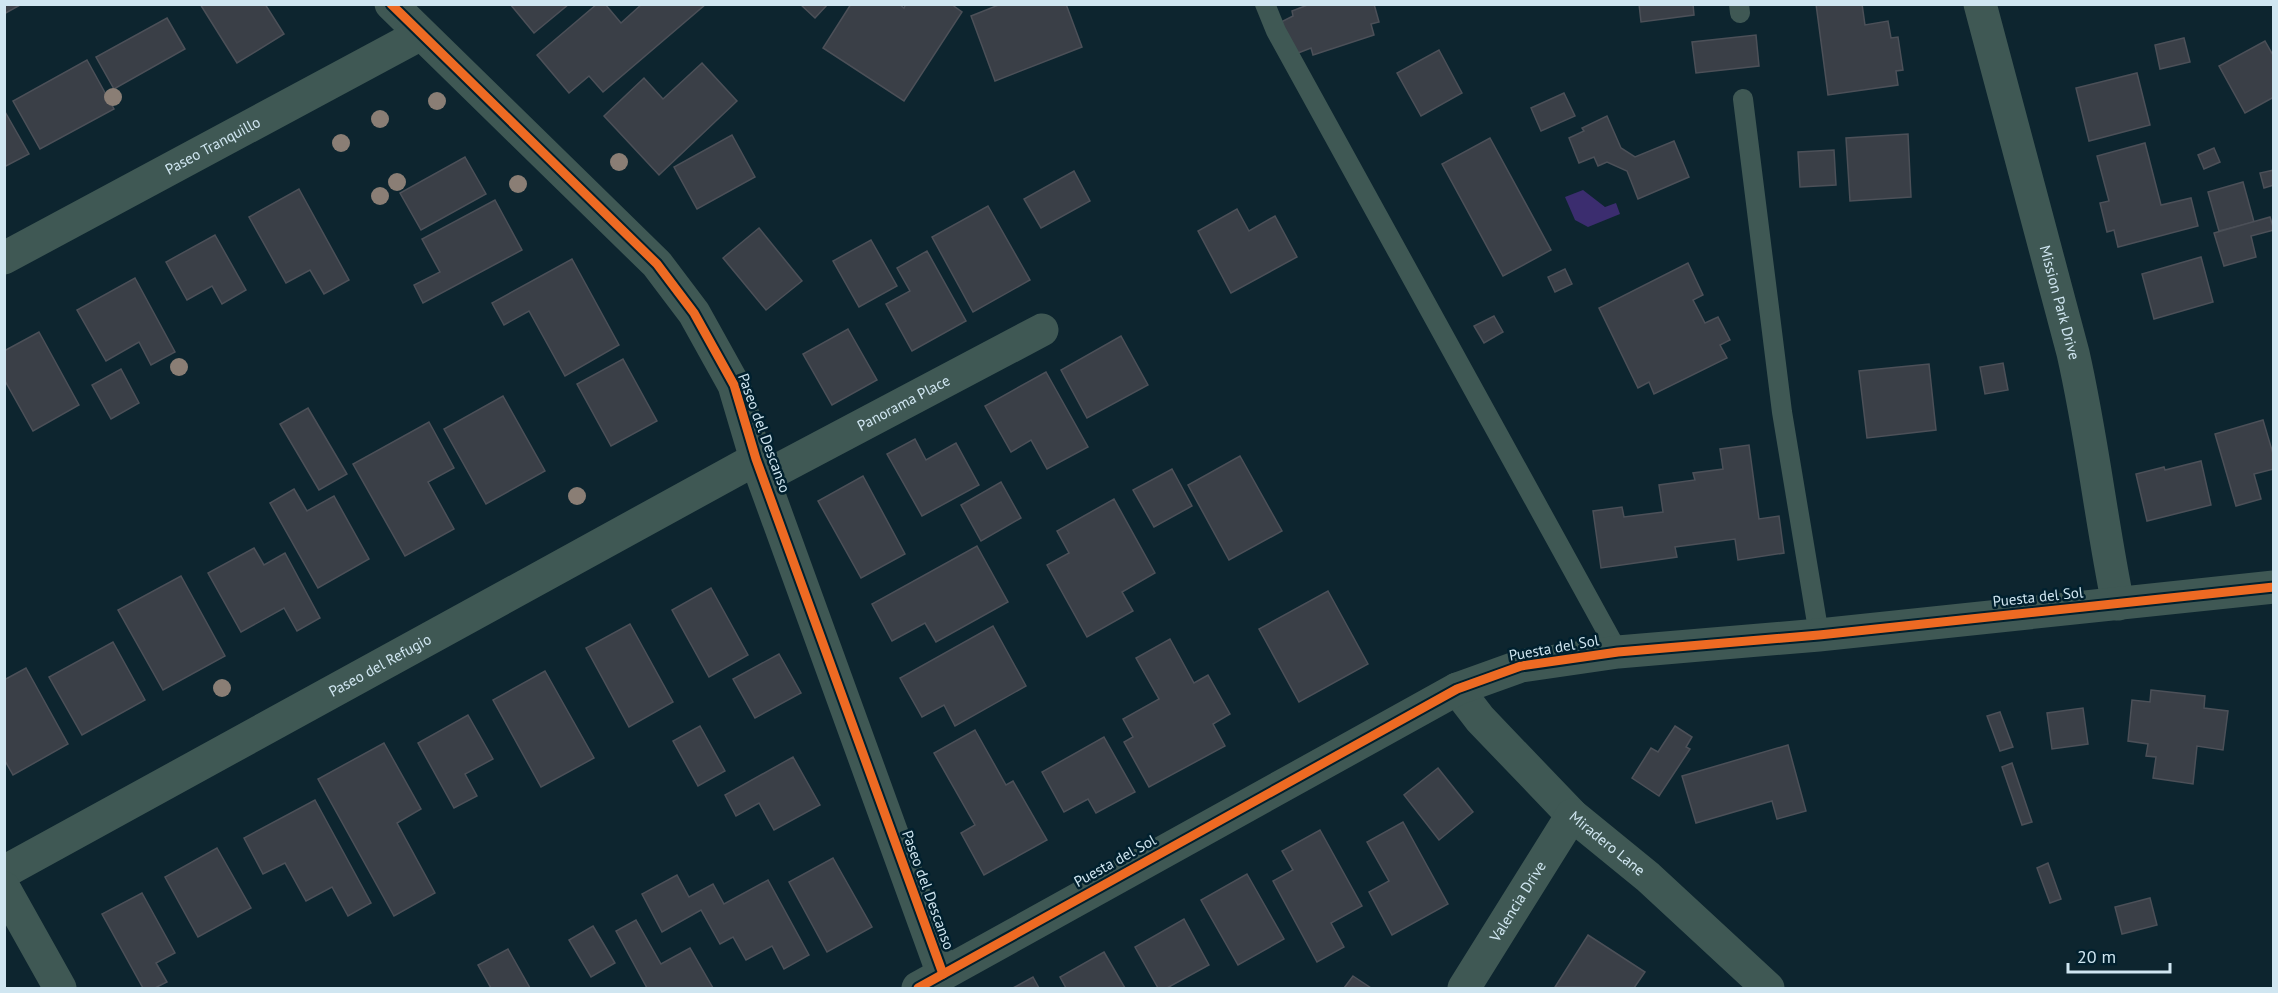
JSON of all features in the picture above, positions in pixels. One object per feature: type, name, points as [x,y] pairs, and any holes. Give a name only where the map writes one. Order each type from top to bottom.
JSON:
[{"type":"street","name":"Paseo del Descanso","points":[[391,4],[657,264],[694,313],[734,385],[930,981]]},
{"type":"street","name":"Mission Park Drive","points":[[1980,4],[2073,353],[2084,403],[2118,604]]},
{"type":"street","name":"Paseo Tranquillo","points":[[4,258],[420,34]]},
{"type":"street","name":"Panorama Place","points":[[760,468],[1042,330]]},
{"type":"street","name":"Paseo del Refugio","points":[[4,872],[760,468]]},
{"type":"street","name":"Puesta del Sol","points":[[930,981],[1457,689],[1521,666],[1618,652],[1819,635],[2274,587]]},
{"type":"street","name":"Miradero Lane","points":[[1457,689],[1480,720],[1572,815],[1648,877],[1768,988]]},
{"type":"street","name":"Valencia Drive","points":[[1464,988],[1572,815]]},
{"type":"street","points":[[4,888],[60,988]]},
{"type":"lane","points":[[1265,4],[1287,52],[1618,652]]},
{"type":"lane","points":[[1743,99],[1781,402],[1819,635]]},
{"type":"shaded area","points":[[1583,190],[1605,207],[1616,203],[1620,214],[1588,227],[1575,220],[1565,197]]},
{"type":"building","points":[[4,4],[22,4],[4,14]]},
{"type":"building","points":[[200,4],[265,4],[284,34],[237,63]]},
{"type":"building","points":[[510,4],[569,4],[534,33]]},
{"type":"building","points":[[597,4],[605,4],[621,23],[642,4],[706,4],[603,92],[589,76],[569,93],[537,55]]},
{"type":"building","points":[[800,4],[828,4],[815,18]]},
{"type":"building","points":[[851,4],[899,4],[904,8],[906,4],[951,4],[962,12],[904,101],[823,48]]},
{"type":"building","points":[[1001,4],[1066,4],[1082,47],[995,81],[971,16]]},
{"type":"building","points":[[1310,4],[1374,4],[1379,22],[1371,24],[1374,35],[1313,55],[1311,48],[1298,53],[1281,22],[1293,16],[1292,11]]},
{"type":"building","points":[[1639,4],[1693,4],[1694,15],[1641,22]]},
{"type":"building","points":[[1816,4],[1862,4],[1865,25],[1888,21],[1891,38],[1898,37],[1903,70],[1896,71],[1898,85],[1828,95]]},
{"type":"building","points":[[167,18],[185,49],[114,89],[96,57]]},
{"type":"building","points":[[1756,35],[1759,66],[1696,73],[1692,42]]},
{"type":"building","points":[[2184,38],[2190,62],[2160,69],[2155,45]]},
{"type":"building","points":[[2265,41],[2274,57],[2274,97],[2245,113],[2219,66]]},
{"type":"building","points":[[1439,50],[1462,93],[1421,116],[1397,73]]},
{"type":"building","points":[[87,60],[114,109],[40,149],[13,101]]},
{"type":"building","points":[[702,63],[737,101],[659,175],[604,116],[644,78],[663,99]]},
{"type":"building","points":[[2137,73],[2150,125],[2089,141],[2076,88]]},
{"type":"building","points":[[1564,93],[1575,116],[1541,131],[1531,108]]},
{"type":"building","points":[[4,110],[29,154],[4,167]]},
{"type":"building","points":[[1607,116],[1621,148],[1635,157],[1674,141],[1689,177],[1638,199],[1627,171],[1607,162],[1598,166],[1594,157],[1579,163],[1569,138],[1584,131],[1582,128]]},
{"type":"building","points":[[1908,134],[1911,197],[1850,201],[1846,138]]},
{"type":"building","points":[[732,135],[755,177],[697,209],[674,167]]},
{"type":"building","points":[[1490,138],[1551,250],[1503,276],[1442,164]]},
{"type":"building","points":[[2145,143],[2161,205],[2191,198],[2198,226],[2118,247],[2114,230],[2107,232],[2100,203],[2109,201],[2097,156]]},
{"type":"building","points":[[2214,148],[2220,162],[2204,169],[2198,155]]},
{"type":"building","points":[[1834,150],[1836,185],[1800,187],[1798,152]]},
{"type":"building","points":[[465,157],[486,194],[421,230],[400,193]]},
{"type":"building","points":[[2274,170],[2274,185],[2264,188],[2260,173]]},
{"type":"building","points":[[1074,171],[1090,201],[1041,228],[1024,199]]},
{"type":"building","points":[[2243,182],[2254,222],[2219,231],[2208,192]]},
{"type":"building","points":[[299,189],[349,280],[324,294],[310,270],[286,283],[249,217]]},
{"type":"building","points":[[495,200],[522,250],[423,303],[414,285],[440,272],[422,239]]},
{"type":"building","points":[[988,206],[1030,280],[973,312],[932,237]]},
{"type":"building","points":[[1237,209],[1249,231],[1275,216],[1297,257],[1231,293],[1198,231]]},
{"type":"building","points":[[2270,217],[2274,230],[2251,236],[2256,257],[2224,266],[2214,233]]},
{"type":"building","points":[[759,228],[802,281],[766,310],[723,258]]},
{"type":"building","points":[[215,235],[246,290],[222,304],[212,286],[187,300],[166,262]]},
{"type":"building","points":[[871,240],[897,286],[859,307],[833,261]]},
{"type":"building","points":[[927,251],[966,321],[912,351],[886,304],[910,291],[897,268]]},
{"type":"building","points":[[2201,257],[2213,302],[2154,319],[2142,274]]},
{"type":"building","points":[[572,259],[619,345],[565,376],[529,311],[504,325],[492,303]]},
{"type":"building","points":[[1688,263],[1703,295],[1693,300],[1705,323],[1718,317],[1730,340],[1720,345],[1727,358],[1654,394],[1649,382],[1638,388],[1599,308]]},
{"type":"building","points":[[1565,269],[1572,284],[1555,292],[1548,277]]},
{"type":"building","points":[[135,278],[175,352],[151,365],[139,342],[106,361],[77,310]]},
{"type":"building","points":[[1494,316],[1503,332],[1484,343],[1474,326]]},
{"type":"building","points":[[848,329],[877,380],[832,405],[803,354]]},
{"type":"building","points":[[39,332],[79,405],[33,431],[4,379],[4,351]]},
{"type":"building","points":[[1121,336],[1148,385],[1087,418],[1061,370]]},
{"type":"building","points":[[623,359],[657,421],[611,446],[577,384]]},
{"type":"building","points":[[2003,363],[2008,390],[1985,394],[1980,367]]},
{"type":"building","points":[[1929,364],[1936,430],[1867,438],[1859,371]]},
{"type":"building","points":[[121,369],[139,403],[111,419],[92,385]]},
{"type":"building","points":[[1046,372],[1088,447],[1047,469],[1031,440],[1011,452],[985,406]]},
{"type":"building","points":[[503,396],[545,471],[486,504],[444,429]]},
{"type":"building","points":[[308,408],[347,474],[319,490],[280,424]]},
{"type":"building","points":[[2263,420],[2274,457],[2274,469],[2254,474],[2261,499],[2236,506],[2215,434]]},
{"type":"building","points":[[429,422],[454,468],[428,482],[454,529],[405,556],[353,464]]},
{"type":"building","points":[[915,439],[926,460],[956,443],[979,485],[922,516],[887,454]]},
{"type":"building","points":[[1749,445],[1759,519],[1779,516],[1784,553],[1738,560],[1735,539],[1675,547],[1677,557],[1601,568],[1593,511],[1622,507],[1624,517],[1663,512],[1659,485],[1695,480],[1693,473],[1723,469],[1720,449]]},
{"type":"building","points":[[1240,456],[1282,531],[1229,560],[1188,485]]},
{"type":"building","points":[[2201,461],[2211,505],[2147,521],[2136,474]]},
{"type":"building","points":[[1172,469],[1192,506],[1154,527],[1133,490]]},
{"type":"building","points":[[863,476],[905,554],[861,578],[818,501]]},
{"type":"building","points":[[1001,482],[1021,518],[981,541],[961,505]]},
{"type":"building","points":[[294,489],[307,511],[334,496],[369,559],[318,588],[270,503]]},
{"type":"building","points":[[1114,499],[1155,573],[1122,592],[1133,611],[1087,637],[1047,565],[1069,553],[1057,531]]},
{"type":"building","points":[[977,546],[1008,602],[936,642],[925,623],[892,641],[872,604]]},
{"type":"building","points":[[254,548],[264,565],[285,553],[320,618],[297,631],[284,608],[241,632],[208,573]]},
{"type":"building","points":[[181,576],[225,656],[163,690],[118,610]]},
{"type":"building","points":[[711,588],[748,655],[709,677],[672,610]]},
{"type":"building","points":[[1328,591],[1368,664],[1299,702],[1259,629]]},
{"type":"building","points":[[630,624],[673,702],[629,727],[586,648]]},
{"type":"building","points":[[993,626],[1026,686],[955,726],[944,705],[922,717],[900,678]]},
{"type":"building","points":[[1170,639],[1194,683],[1208,675],[1230,714],[1213,724],[1225,746],[1149,787],[1124,742],[1133,737],[1123,719],[1159,699],[1136,658]]},
{"type":"building","points":[[113,642],[145,700],[82,735],[49,677]]},
{"type":"building","points":[[779,654],[801,693],[755,718],[733,679]]},
{"type":"building","points":[[26,668],[68,744],[13,775],[4,759],[4,680]]},
{"type":"building","points":[[545,671],[594,758],[541,787],[493,700]]},
{"type":"building","points":[[2151,690],[2205,696],[2204,708],[2228,711],[2223,750],[2197,746],[2193,784],[2153,778],[2156,757],[2146,756],[2148,744],[2128,741],[2132,700],[2150,702]]},
{"type":"building","points":[[2083,708],[2088,744],[2052,749],[2047,713]]},
{"type":"building","points":[[2000,712],[2013,747],[2000,751],[1987,716]]},
{"type":"building","points":[[468,715],[493,759],[465,774],[477,796],[454,808],[418,743]]},
{"type":"building","points":[[700,726],[725,771],[698,786],[673,741]]},
{"type":"building","points":[[1675,726],[1692,737],[1686,747],[1690,749],[1659,796],[1632,778],[1651,748],[1658,752]]},
{"type":"building","points":[[975,730],[1006,785],[1013,781],[1047,840],[984,875],[961,833],[975,825],[934,753]]},
{"type":"building","points":[[1104,737],[1135,792],[1096,813],[1088,799],[1064,812],[1042,772]]},
{"type":"building","points":[[384,743],[421,809],[397,823],[435,893],[394,916],[318,779]]},
{"type":"building","points":[[1788,745],[1806,811],[1777,819],[1772,801],[1696,823],[1682,776]]},
{"type":"building","points":[[793,757],[820,805],[774,830],[759,803],[736,816],[725,795]]},
{"type":"building","points":[[2012,763],[2032,822],[2022,825],[2002,767]]},
{"type":"building","points":[[1438,768],[1473,812],[1439,840],[1404,795]]},
{"type":"building","points":[[315,800],[371,903],[348,916],[332,887],[306,901],[285,863],[263,874],[244,838]]},
{"type":"building","points":[[1403,822],[1448,904],[1392,935],[1369,892],[1389,881],[1367,842]]},
{"type":"building","points":[[1320,830],[1362,906],[1331,923],[1344,947],[1317,962],[1273,881],[1293,870],[1282,851]]},
{"type":"building","points":[[217,848],[251,908],[198,937],[165,877]]},
{"type":"building","points":[[833,858],[872,927],[827,952],[789,882]]},
{"type":"building","points":[[2048,863],[2061,899],[2050,903],[2037,868]]},
{"type":"building","points":[[1247,874],[1284,939],[1238,965],[1201,900]]},
{"type":"building","points":[[677,875],[689,897],[713,884],[724,904],[768,880],[809,955],[784,969],[772,946],[746,960],[733,937],[720,944],[701,910],[662,932],[642,894]]},
{"type":"building","points":[[142,893],[175,953],[156,963],[167,982],[155,988],[143,988],[102,914]]},
{"type":"building","points":[[2150,898],[2157,925],[2122,934],[2115,907]]},
{"type":"building","points":[[1184,919],[1209,965],[1167,988],[1158,988],[1135,947]]},
{"type":"building","points":[[636,920],[661,964],[690,948],[713,988],[647,988],[616,931]]},
{"type":"building","points":[[593,926],[615,963],[591,977],[569,940]]},
{"type":"building","points":[[1588,935],[1645,972],[1634,988],[1555,987]]},
{"type":"building","points":[[508,949],[530,988],[491,988],[478,965]]},
{"type":"building","points":[[1104,952],[1125,988],[1066,988],[1060,977]]},
{"type":"building","points":[[1353,976],[1371,988],[1344,988]]},
{"type":"building","points":[[1033,977],[1039,988],[1013,988]]},
{"type":"cycle path","points":[[391,4],[657,264],[694,313],[734,385],[756,459],[943,974]]},
{"type":"cycle path","points":[[918,988],[1457,689],[1521,666],[1618,652],[1819,635],[2274,587]]}]
